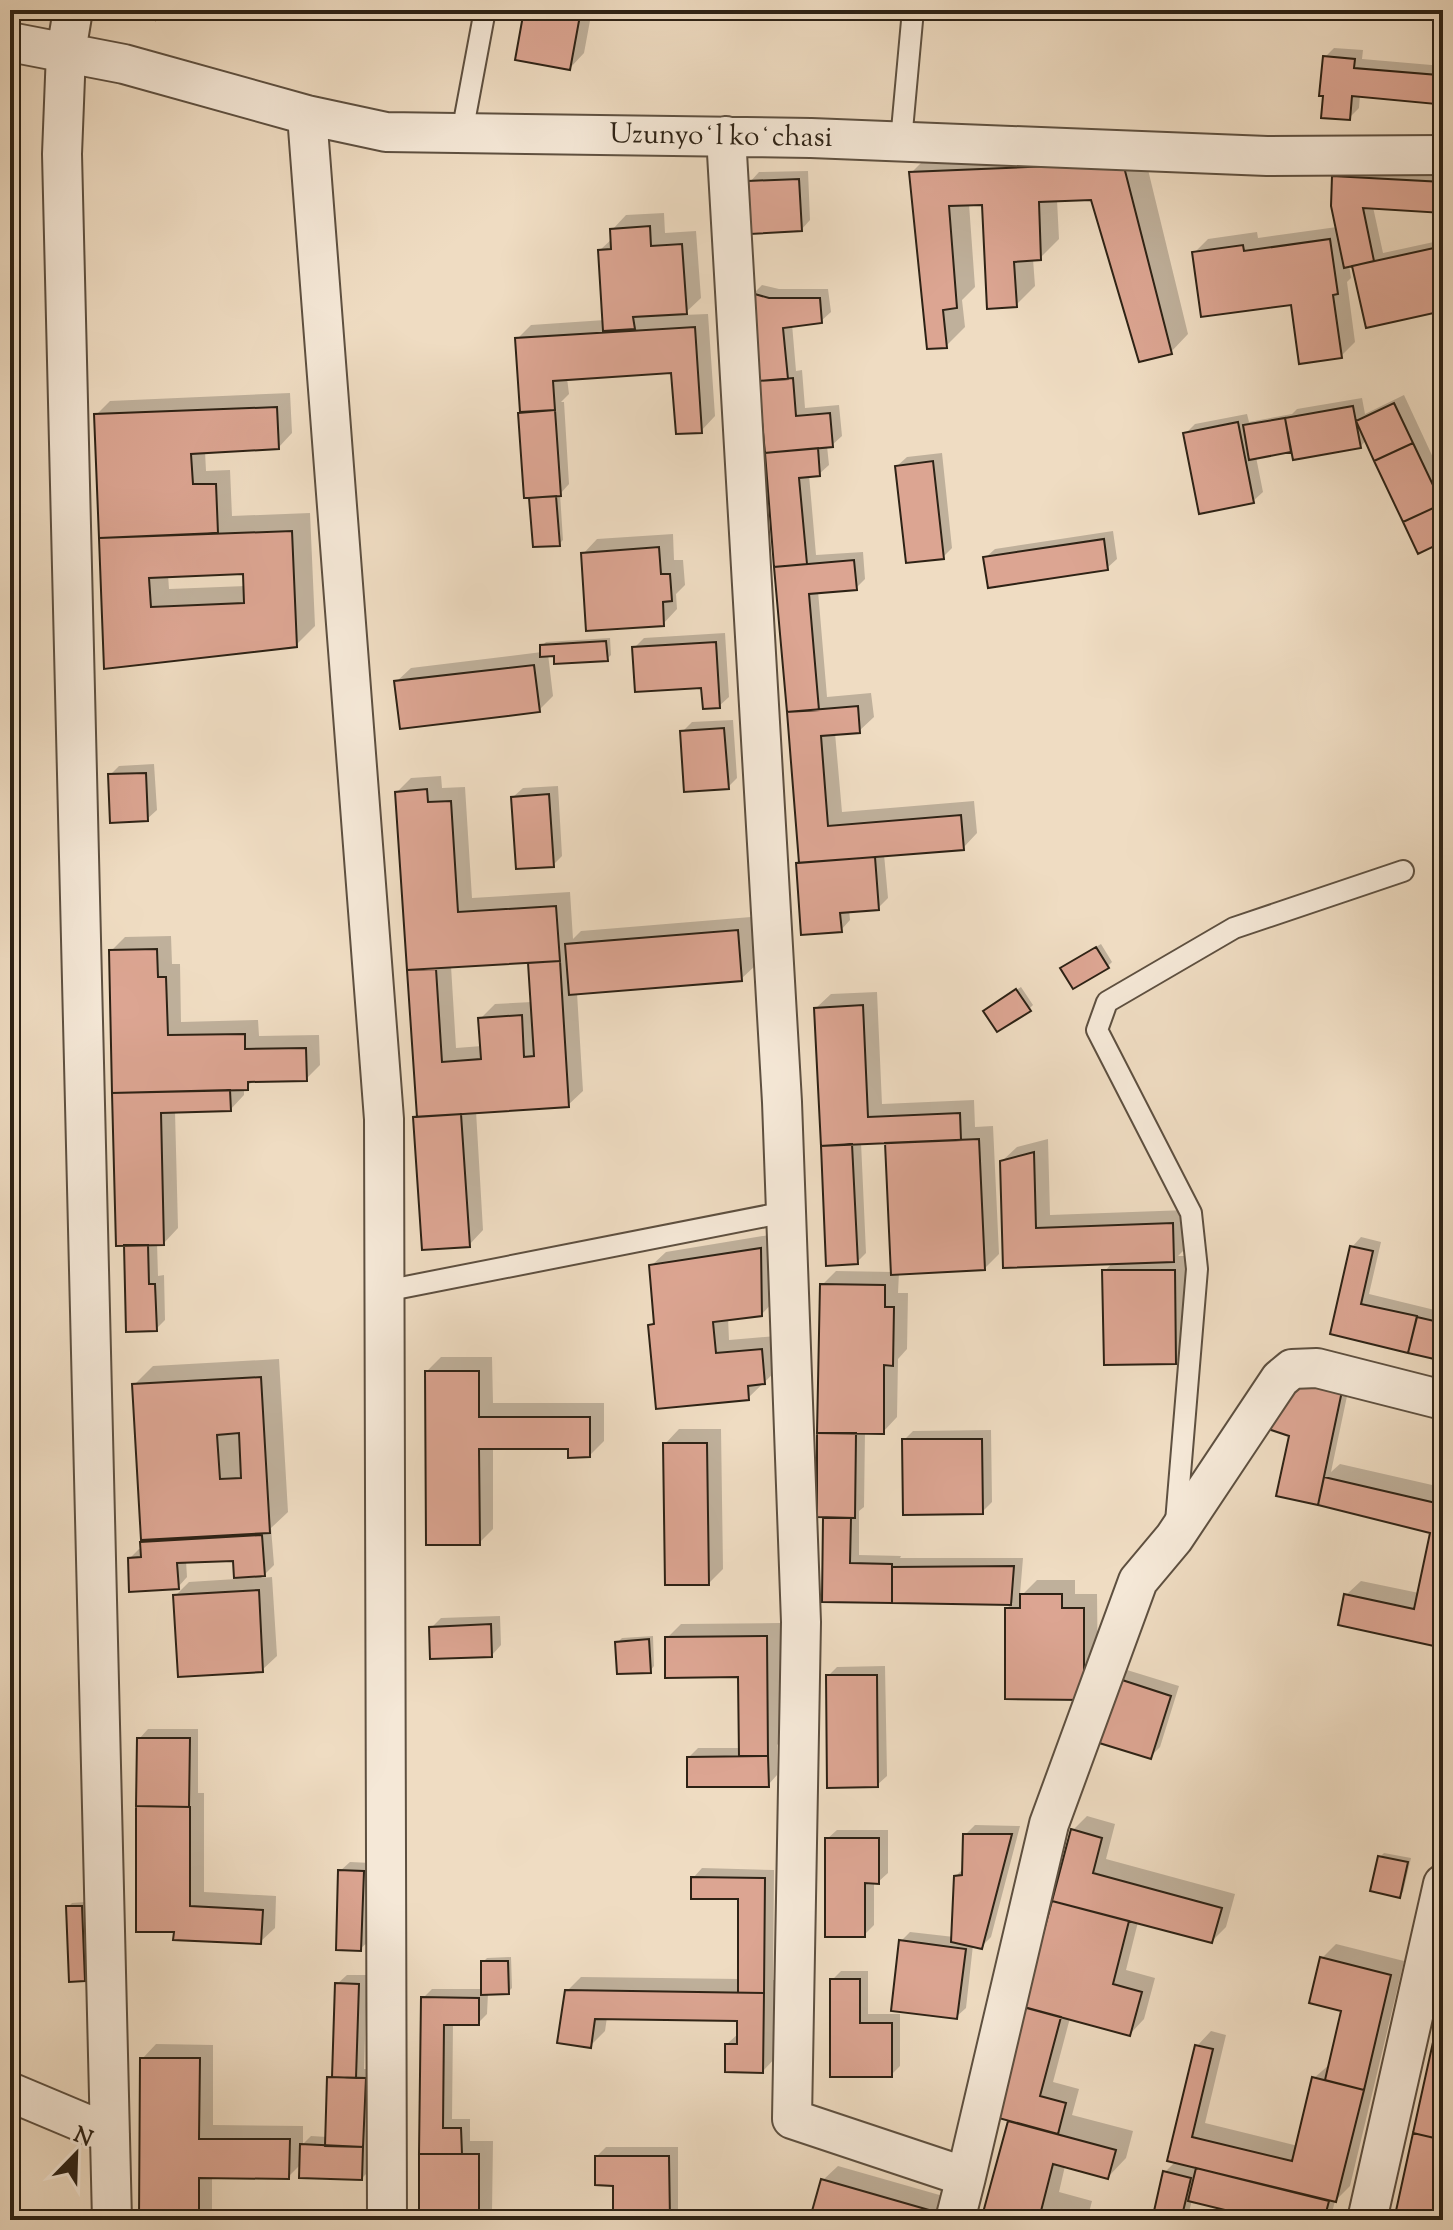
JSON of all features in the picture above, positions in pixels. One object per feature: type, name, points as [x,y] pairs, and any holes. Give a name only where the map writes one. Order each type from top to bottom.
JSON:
[{"type":"street","points":[[73,10],[66,52],[62,154],[112,2220]]},
{"type":"street","name":"Uzunyoʻl koʻchasi","points":[[10,42],[124,64],[307,115],[386,132],[726,136],[1267,156],[1443,155]]},
{"type":"street","points":[[307,115],[384,1119],[387,2220]]},
{"type":"street","points":[[726,136],[782,1086],[801,1622],[792,2119],[966,2177]]},
{"type":"street","points":[[955,2220],[1049,1824],[1138,1581],[1174,1538],[1280,1379],[1292,1369],[1317,1368],[1443,1400]]},
{"type":"street","points":[[1367,2220],[1443,1884]]},
{"type":"street","points":[[10,2092],[110,2134]]},
{"type":"lane","points":[[462,133],[485,10]]},
{"type":"lane","points":[[901,141],[913,10]]},
{"type":"lane","points":[[1174,1538],[1197,1269],[1191,1213],[1097,1030],[1107,1002],[1234,928],[1403,871]]},
{"type":"lane","points":[[385,1291],[786,1212]]},
{"type":"building","points":[[102,10],[157,10],[155,20]]},
{"type":"building","points":[[524,10],[581,10],[570,70],[515,60]]},
{"type":"building","points":[[937,10],[995,10],[993,19]]},
{"type":"building","points":[[1323,56],[1355,59],[1354,68],[1438,75],[1436,104],[1352,96],[1350,120],[1321,118],[1323,96],[1319,96]]},
{"type":"building","points":[[1123,163],[1172,354],[1139,362],[1091,200],[1039,202],[1041,260],[1014,262],[1017,307],[987,309],[982,205],[949,206],[957,308],[943,310],[947,348],[927,349],[909,172]]},
{"type":"building","points":[[1332,176],[1443,182],[1443,213],[1363,208],[1374,261],[1344,268],[1331,206]]},
{"type":"building","points":[[799,179],[802,231],[750,234],[748,181]]},
{"type":"building","points":[[650,226],[651,246],[682,244],[687,314],[633,317],[635,329],[603,331],[598,250],[611,249],[610,229]]},
{"type":"building","points":[[1330,239],[1338,294],[1333,295],[1342,358],[1299,364],[1291,305],[1201,317],[1192,252],[1243,245],[1244,251]]},
{"type":"building","points":[[1443,246],[1443,311],[1366,328],[1352,266]]},
{"type":"building","points":[[751,293],[769,298],[820,298],[822,323],[783,328],[788,379],[758,381]]},
{"type":"building","points":[[695,327],[702,433],[676,434],[671,373],[553,381],[555,410],[520,412],[515,338]]},
{"type":"building","points":[[793,378],[796,416],[830,413],[833,447],[765,453],[758,381]]},
{"type":"building","points":[[1394,403],[1413,443],[1374,461],[1356,421]]},
{"type":"building","points":[[1353,406],[1361,448],[1293,460],[1285,418]]},
{"type":"building","points":[[277,407],[279,449],[191,454],[193,484],[216,484],[218,533],[99,538],[94,414]]},
{"type":"building","points":[[555,410],[561,496],[524,498],[518,413]]},
{"type":"building","points":[[1285,418],[1291,452],[1249,460],[1243,425]]},
{"type":"building","points":[[1238,422],[1254,503],[1199,514],[1183,433]]},
{"type":"building","points":[[1413,443],[1442,504],[1403,522],[1374,461]]},
{"type":"building","points":[[818,448],[820,476],[799,478],[807,564],[774,567],[765,453]]},
{"type":"building","points":[[933,461],[944,559],[906,563],[895,466]]},
{"type":"building","points":[[556,496],[560,546],[533,547],[529,498]]},
{"type":"building","points":[[1442,504],[1443,542],[1418,554],[1403,522]]},
{"type":"building","points":[[292,531],[297,647],[104,669],[99,538]],"holes":[[[243,574],[244,603],[151,607],[149,578]]]},
{"type":"building","points":[[1104,539],[1108,570],[988,588],[983,557]]},
{"type":"building","points":[[659,547],[661,574],[670,574],[672,601],[663,602],[664,626],[586,631],[581,553]]},
{"type":"building","points":[[854,560],[857,590],[809,594],[819,710],[787,712],[774,567]]},
{"type":"building","points":[[606,641],[608,661],[554,664],[554,656],[540,657],[540,645]]},
{"type":"building","points":[[716,642],[720,708],[703,709],[701,688],[635,692],[632,647]]},
{"type":"building","points":[[534,665],[540,712],[400,729],[394,681]]},
{"type":"building","points":[[858,706],[860,733],[821,736],[828,826],[961,815],[964,850],[799,863],[787,712]]},
{"type":"building","points":[[724,728],[729,789],[684,792],[680,731]]},
{"type":"building","points":[[146,773],[148,821],[110,823],[108,774]]},
{"type":"building","points":[[427,789],[428,802],[451,801],[458,912],[556,906],[560,961],[407,970],[395,792]]},
{"type":"building","points":[[549,794],[554,867],[516,869],[511,797]]},
{"type":"building","points":[[875,857],[879,910],[840,913],[842,932],[801,935],[796,863]]},
{"type":"building","points":[[738,930],[742,981],[569,995],[565,944]]},
{"type":"building","points":[[1096,947],[1109,968],[1073,989],[1060,968]]},
{"type":"building","points":[[157,949],[158,977],[166,977],[168,1035],[245,1034],[245,1049],[306,1048],[307,1081],[248,1082],[248,1090],[112,1093],[109,950]]},
{"type":"building","points":[[560,961],[569,1107],[417,1117],[407,970],[436,969],[442,1062],[481,1059],[478,1018],[522,1015],[524,1057],[534,1056],[528,963]]},
{"type":"building","points":[[1016,989],[1031,1011],[997,1032],[983,1011]]},
{"type":"building","points":[[863,1005],[868,1117],[960,1113],[961,1140],[821,1146],[814,1008]]},
{"type":"building","points":[[230,1090],[231,1111],[161,1113],[164,1245],[116,1246],[112,1093]]},
{"type":"building","points":[[461,1114],[470,1247],[422,1250],[413,1117]]},
{"type":"building","points":[[979,1139],[985,1270],[891,1275],[885,1143]]},
{"type":"building","points":[[852,1144],[858,1264],[826,1266],[821,1146]]},
{"type":"building","points":[[1034,1152],[1036,1228],[1173,1223],[1174,1262],[1003,1268],[1000,1161]]},
{"type":"building","points":[[124,1245],[148,1245],[149,1284],[155,1284],[157,1331],[126,1332]]},
{"type":"building","points":[[1350,1246],[1373,1251],[1361,1304],[1417,1316],[1408,1353],[1330,1334]]},
{"type":"building","points":[[761,1248],[762,1316],[713,1322],[716,1353],[762,1349],[765,1384],[748,1386],[749,1400],[656,1409],[648,1325],[654,1324],[649,1265]]},
{"type":"building","points":[[1102,1270],[1175,1270],[1176,1364],[1104,1365]]},
{"type":"building","points":[[820,1284],[885,1285],[885,1307],[894,1307],[893,1366],[884,1365],[884,1434],[817,1433]]},
{"type":"building","points":[[1417,1317],[1443,1323],[1443,1361],[1408,1353]]},
{"type":"building","points":[[425,1371],[479,1371],[479,1417],[590,1417],[590,1457],[568,1458],[568,1449],[479,1449],[480,1545],[426,1545]]},
{"type":"building","points":[[261,1377],[270,1533],[141,1540],[132,1384]],"holes":[[[239,1433],[241,1478],[220,1479],[217,1435]]]},
{"type":"building","points":[[1290,1380],[1342,1391],[1318,1505],[1276,1496],[1289,1436],[1265,1428]]},
{"type":"building","points":[[817,1433],[856,1433],[855,1518],[817,1517]]},
{"type":"building","points":[[902,1439],[982,1439],[983,1514],[903,1515]]},
{"type":"building","points":[[663,1443],[707,1443],[709,1585],[665,1585]]},
{"type":"building","points":[[1443,1469],[1443,1648],[1338,1625],[1344,1594],[1414,1609],[1430,1533],[1318,1505],[1324,1477],[1436,1503]]},
{"type":"building","points":[[823,1518],[851,1518],[850,1563],[892,1564],[892,1603],[822,1602]]},
{"type":"building","points":[[262,1535],[265,1576],[234,1578],[233,1561],[177,1563],[179,1589],[129,1592],[128,1558],[141,1557],[140,1542]]},
{"type":"building","points":[[1014,1566],[1011,1605],[892,1603],[892,1567]]},
{"type":"building","points":[[259,1590],[263,1672],[178,1677],[173,1595]]},
{"type":"building","points":[[1020,1594],[1062,1594],[1062,1608],[1084,1608],[1084,1700],[1005,1699],[1005,1608],[1020,1608]]},
{"type":"building","points":[[491,1624],[492,1657],[430,1659],[429,1627]]},
{"type":"building","points":[[767,1636],[768,1756],[739,1756],[738,1677],[665,1678],[665,1637]]},
{"type":"building","points":[[649,1639],[651,1673],[617,1674],[615,1642]]},
{"type":"building","points":[[826,1675],[877,1675],[878,1787],[827,1788]]},
{"type":"building","points":[[1116,1678],[1171,1696],[1151,1759],[1096,1742]]},
{"type":"building","points":[[137,1738],[190,1738],[189,1807],[136,1806]]},
{"type":"building","points":[[768,1756],[769,1787],[687,1787],[687,1757]]},
{"type":"building","points":[[136,1806],[190,1807],[190,1906],[263,1910],[261,1944],[173,1940],[174,1932],[136,1932]]},
{"type":"building","points":[[1071,1829],[1102,1838],[1093,1873],[1222,1908],[1212,1943],[1052,1901]]},
{"type":"building","points":[[963,1834],[1012,1834],[982,1949],[951,1942],[954,1876],[962,1875]]},
{"type":"building","points":[[825,1838],[879,1838],[879,1884],[865,1883],[865,1937],[825,1937]]},
{"type":"building","points":[[1378,1856],[1408,1862],[1400,1898],[1370,1891]]},
{"type":"building","points":[[338,1870],[364,1871],[361,1951],[336,1950]]},
{"type":"building","points":[[691,1877],[765,1878],[764,1993],[738,1993],[738,1899],[691,1899]]},
{"type":"building","points":[[1052,1901],[1129,1921],[1113,1984],[1142,1992],[1130,2036],[1023,2007]]},
{"type":"building","points":[[66,1906],[82,1906],[85,1981],[69,1982]]},
{"type":"building","points":[[899,1940],[966,1949],[957,2019],[891,2011]]},
{"type":"building","points":[[1320,1957],[1391,1975],[1364,2090],[1325,2080],[1341,2011],[1309,2003]]},
{"type":"building","points":[[481,1961],[508,1961],[509,1994],[481,1995]]},
{"type":"building","points":[[830,1979],[860,1979],[860,2023],[892,2023],[892,2077],[830,2077]]},
{"type":"building","points":[[335,1983],[359,1984],[356,2078],[332,2077]]},
{"type":"building","points":[[565,1990],[764,1993],[763,2073],[725,2072],[725,2044],[737,2044],[737,2021],[595,2019],[591,2048],[557,2043]]},
{"type":"building","points":[[421,1997],[479,1998],[479,2025],[444,2025],[443,2128],[461,2128],[462,2154],[419,2154]]},
{"type":"building","points":[[1013,2004],[1061,2017],[1040,2096],[1066,2103],[1058,2134],[984,2114]]},
{"type":"building","points":[[1437,2024],[1443,2026],[1443,2140],[1413,2133]]},
{"type":"building","points":[[1195,2045],[1213,2049],[1192,2137],[1292,2161],[1312,2077],[1364,2090],[1336,2202],[1167,2161]]},
{"type":"building","points":[[140,2058],[200,2058],[199,2139],[290,2139],[289,2179],[199,2178],[199,2220],[139,2220]]},
{"type":"building","points":[[327,2077],[366,2078],[363,2147],[325,2146]]},
{"type":"building","points":[[1008,2121],[1116,2150],[1108,2179],[1053,2164],[1041,2211],[1074,2220],[981,2220]]},
{"type":"building","points":[[1413,2133],[1443,2140],[1443,2220],[1394,2220]]},
{"type":"building","points":[[300,2144],[363,2147],[362,2180],[299,2178]]},
{"type":"building","points":[[419,2154],[479,2154],[479,2220],[419,2220]]},
{"type":"building","points":[[595,2156],[669,2156],[670,2220],[613,2220],[613,2186],[595,2185]]},
{"type":"building","points":[[1196,2168],[1329,2201],[1324,2220],[1266,2220],[1188,2201]]},
{"type":"building","points":[[1163,2171],[1191,2178],[1181,2220],[1152,2220]]},
{"type":"building","points":[[821,2179],[929,2210],[927,2220],[842,2220],[812,2211]]}]
